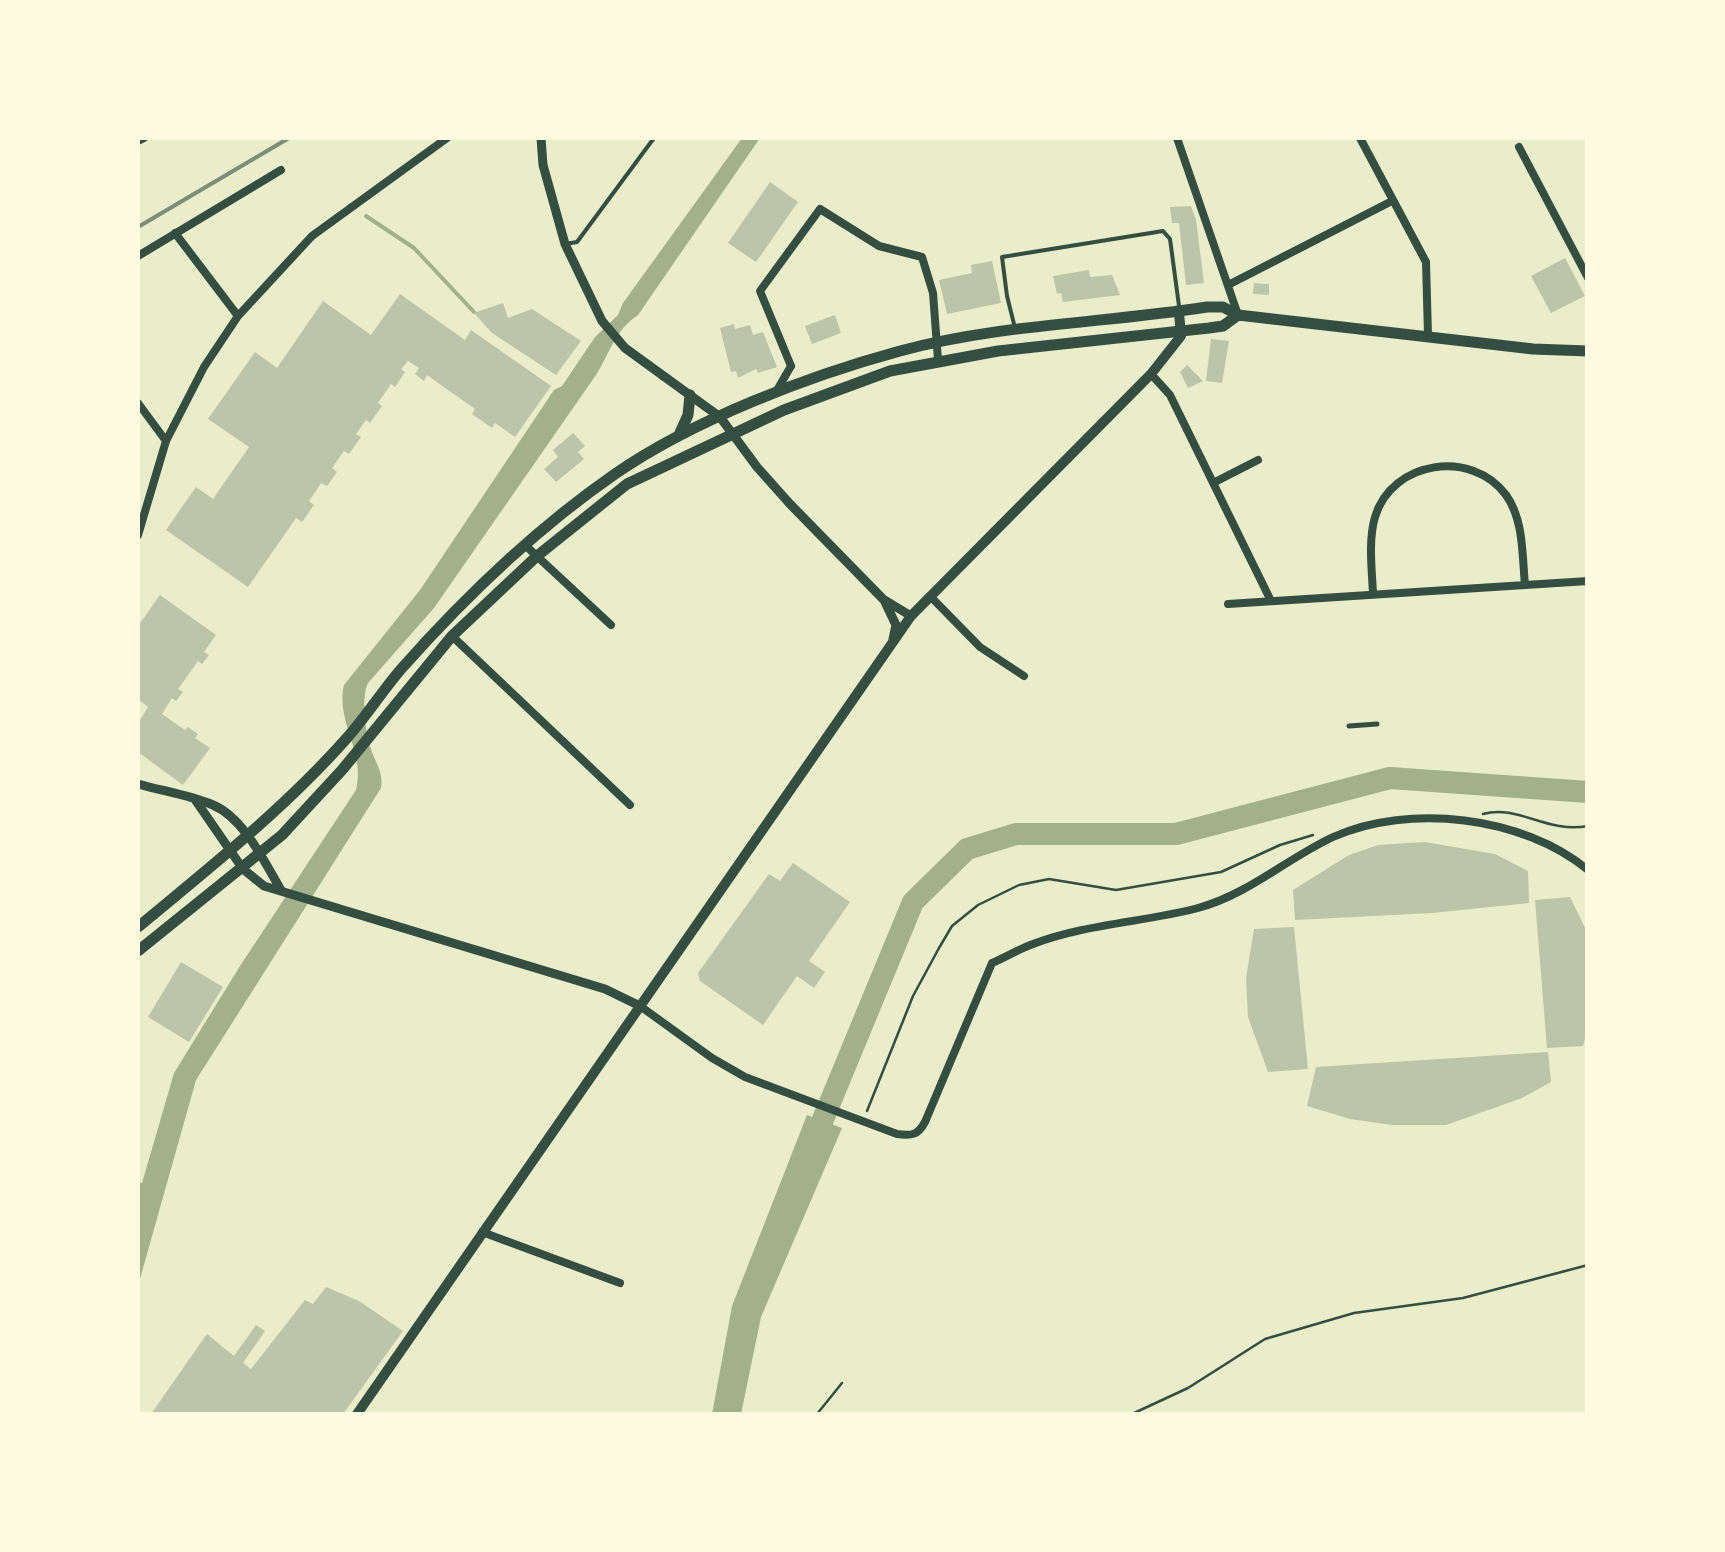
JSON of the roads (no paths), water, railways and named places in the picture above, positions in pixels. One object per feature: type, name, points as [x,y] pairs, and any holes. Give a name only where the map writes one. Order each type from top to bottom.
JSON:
[{"type":"main road","points":[[138,927],[330,755],[450,616],[526,546],[615,474],[720,416],[815,379],[937,342],[1223,307],[1238,315],[1584,353]]},
{"type":"main road","points":[[357,1414],[911,616],[1152,374],[1183,330],[1179,312]]},
{"type":"main road","points":[[138,951],[288,829],[452,636],[537,556],[627,484],[734,432],[848,385],[938,360],[1222,326],[1238,315]]},
{"type":"main road","points":[[677,438],[688,415],[690,395]]},
{"type":"street","points":[[138,535],[166,441],[204,366],[238,316],[312,236],[447,138]]},
{"type":"street","points":[[541,138],[544,165],[565,244],[602,321],[625,348],[720,416],[757,468],[883,600],[911,616]]},
{"type":"street","points":[[1176,138],[1238,315]]},
{"type":"street","points":[[1360,138],[1426,262],[1428,335]]},
{"type":"street","points":[[1519,146],[1588,278]]},
{"type":"street","points":[[138,256],[281,170]]},
{"type":"street","points":[[1230,284],[1392,201]]},
{"type":"street","points":[[815,379],[791,366],[760,291],[820,210],[878,246],[922,257],[933,292],[938,360]]},
{"type":"street","points":[[175,233],[238,316]]},
{"type":"street","points":[[774,395],[791,366]]},
{"type":"street","points":[[1152,374],[1170,395],[1271,601]]},
{"type":"street","points":[[138,403],[166,441]]},
{"type":"street","points":[[1213,483],[1258,460]]},
{"type":"street","points":[[1373,594],[1375,516],[1389,490],[1410,474],[1433,467],[1460,466],[1490,477],[1508,497],[1519,522],[1525,585]]},
{"type":"street","points":[[526,546],[611,625]]},
{"type":"street","points":[[1228,604],[1588,581]]},
{"type":"street","points":[[930,596],[980,646],[1024,676]]},
{"type":"street","points":[[883,600],[896,626],[892,642]]},
{"type":"street","points":[[452,636],[630,805]]},
{"type":"street","points":[[1349,726],[1377,724]]},
{"type":"street","points":[[138,784],[212,805],[228,814],[281,890]]},
{"type":"street","points":[[196,801],[243,869],[264,886],[605,989],[640,1006],[712,1058],[746,1077],[863,1122],[912,1136],[920,1132],[992,964],[1036,943],[1217,901],[1242,892],[1332,838],[1407,819],[1488,823],[1555,849],[1588,870]]},
{"type":"street","points":[[482,1232],[620,1283]]},
{"type":"lane","points":[[565,244],[577,242],[654,138]]},
{"type":"lane","points":[[1016,331],[1006,296],[1002,257],[1163,231],[1170,239],[1179,312]]},
{"type":"waterway","points":[[366,216],[414,248],[474,312]]},
{"type":"waterway","points":[[812,1146],[913,902],[967,849],[1016,834],[1176,834],[1390,778],[1588,792]]},
{"type":"railway","points":[[138,227],[289,138]]}]
